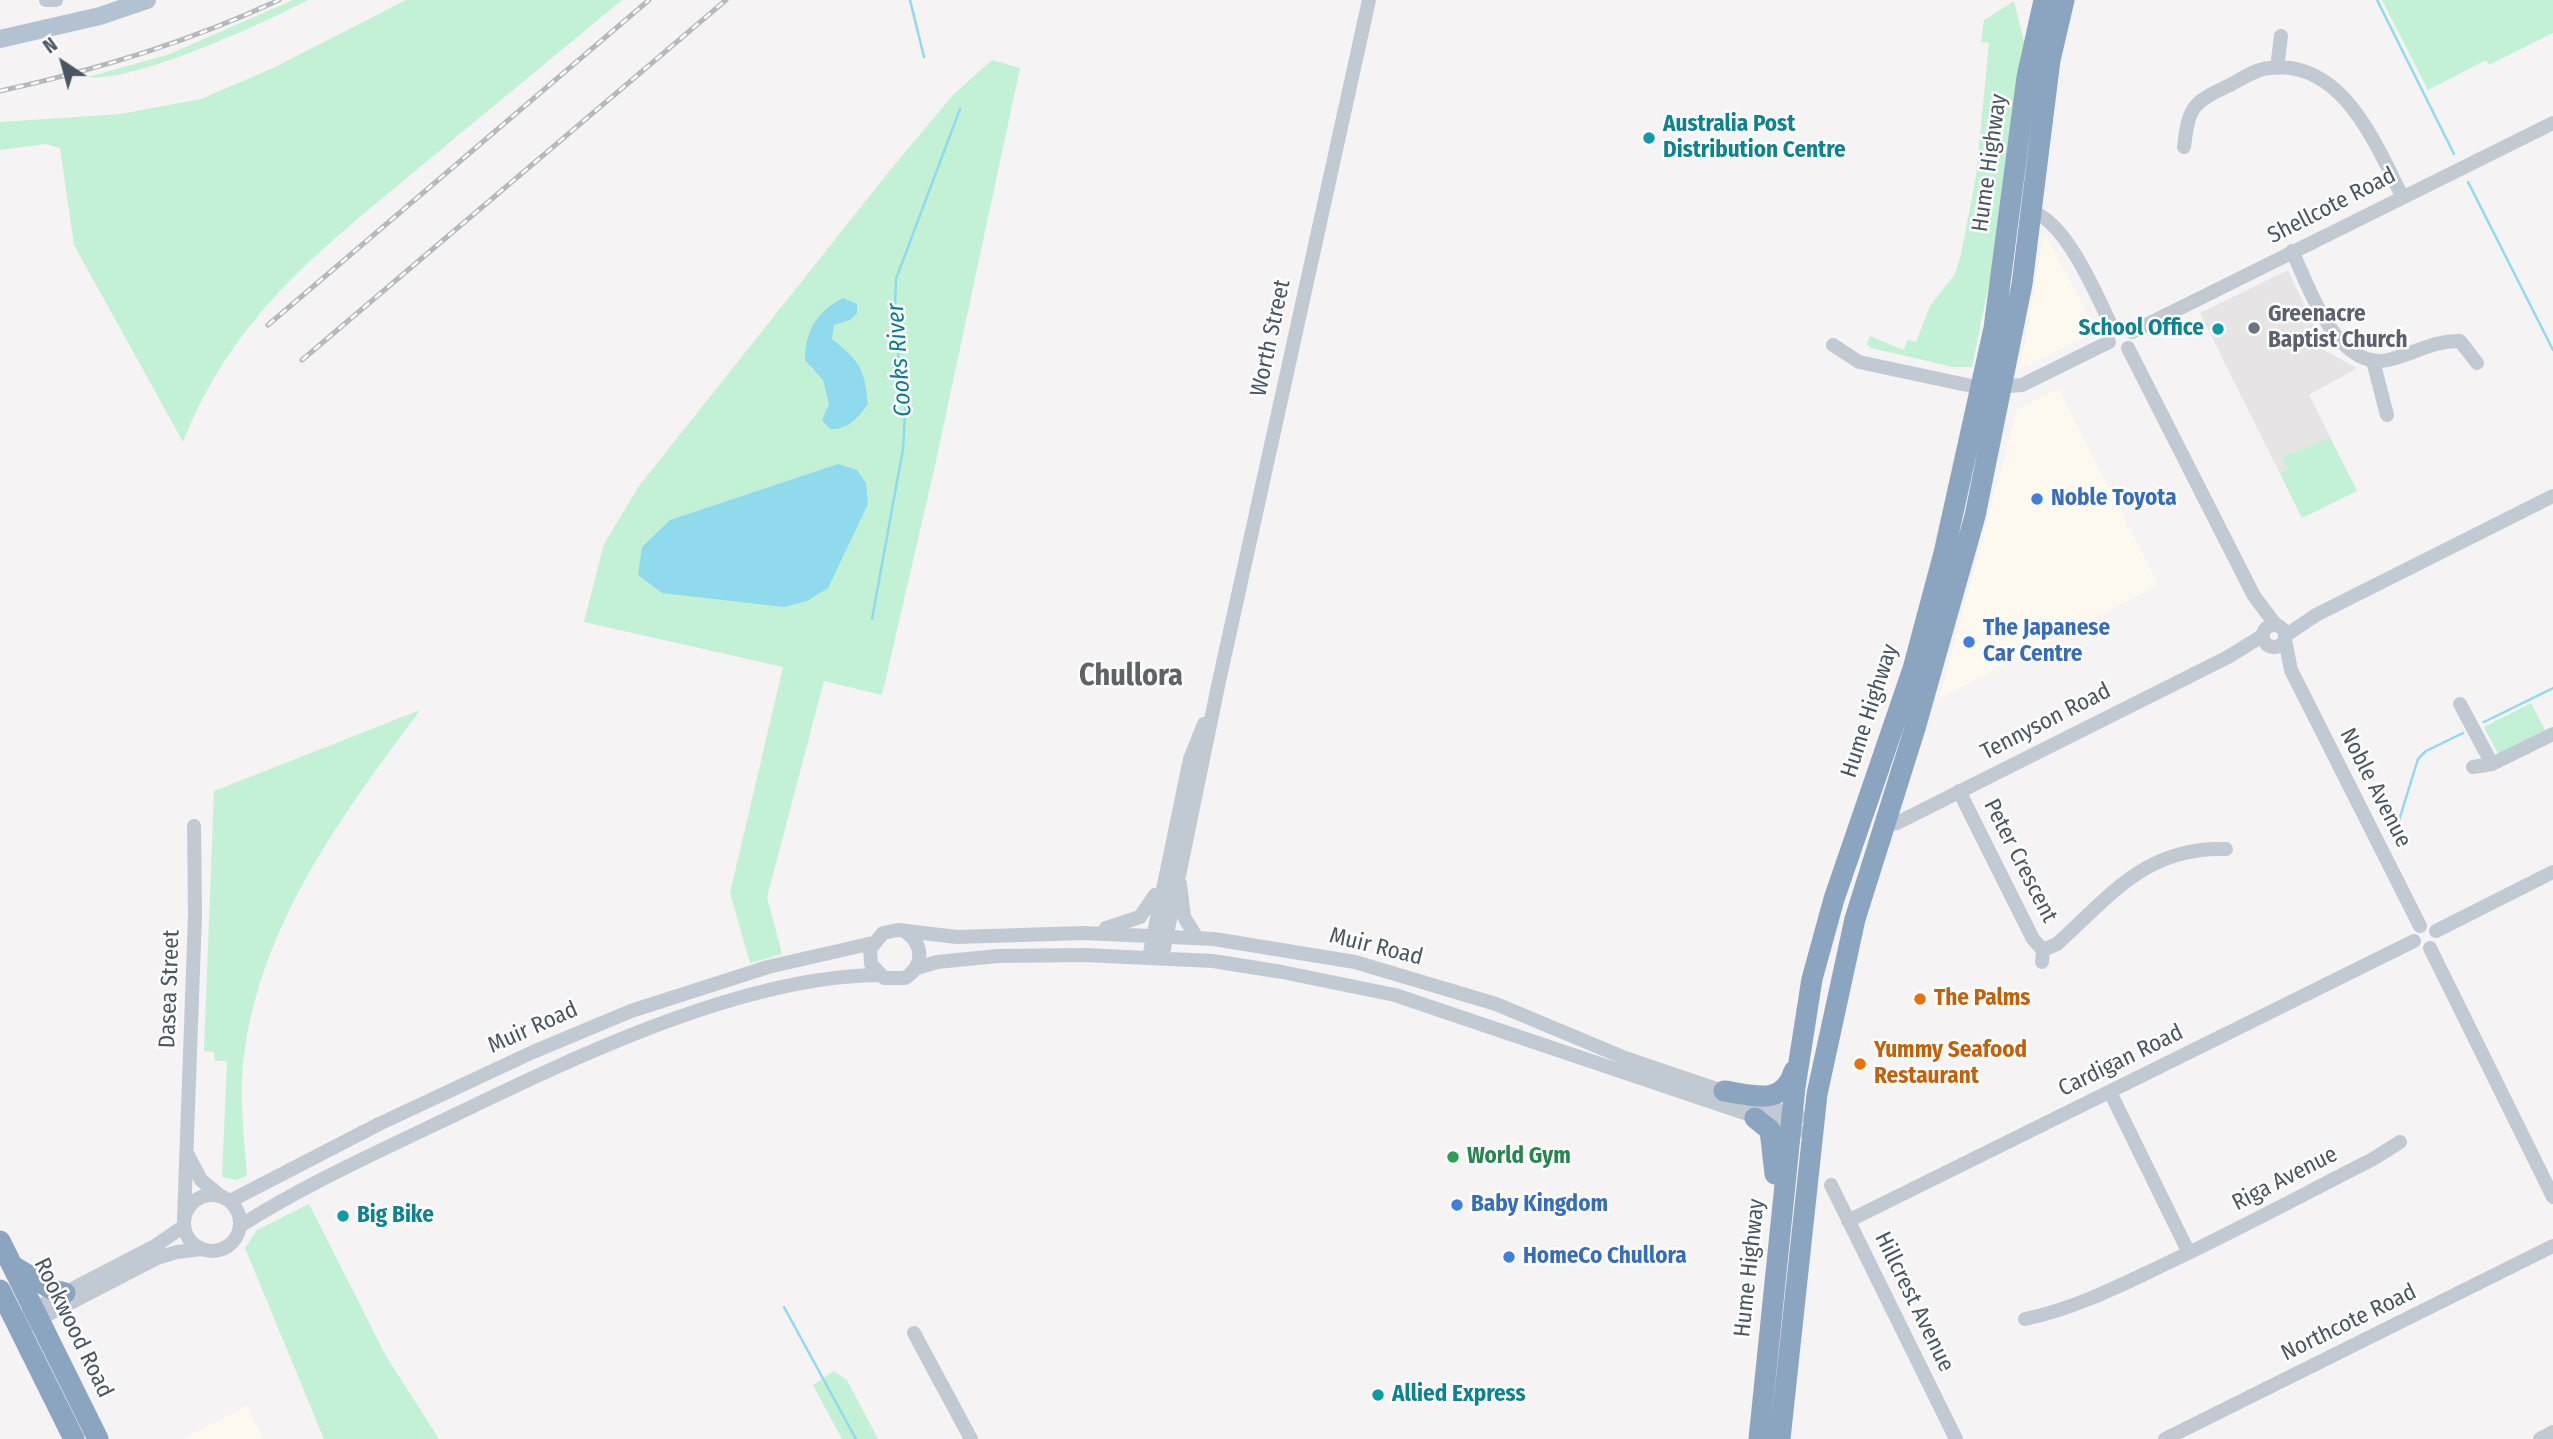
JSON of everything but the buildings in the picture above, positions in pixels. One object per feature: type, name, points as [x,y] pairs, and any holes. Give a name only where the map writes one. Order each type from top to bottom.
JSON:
[{"type":"highway","name":"Hume Highway","points":[[1780,1439],[1813,1128],[1855,919],[1975,516],[1991,388],[1994,328],[2028,77],[2044,0]]},
{"type":"highway","name":"Hume Highway","points":[[1759,1439],[1791,1122],[1812,979],[1834,899],[1916,656],[2022,284],[2050,60],[2064,0]]},
{"type":"highway","points":[[1724,1091],[1766,1098],[1778,1095],[1791,1079],[1801,1049]]},
{"type":"highway","points":[[1755,1118],[1770,1130],[1773,1142],[1779,1253]]},
{"type":"highway","name":"Rookwood Road","points":[[0,1241],[98,1439]]},
{"type":"highway","points":[[13,1266],[53,1290],[65,1293]]},
{"type":"highway","name":"Rookwood Road","points":[[0,1290],[74,1439]]},
{"type":"main road","points":[[0,38],[100,16],[147,0]]},
{"type":"street","points":[[46,0],[56,0]]},
{"type":"street","name":"Worth Street","points":[[1155,957],[1172,870],[1217,686],[1369,0]]},
{"type":"street","points":[[2277,68],[2281,36]]},
{"type":"street","points":[[2184,147],[2188,113],[2200,99],[2267,68],[2315,75],[2330,83],[2371,135],[2402,196]]},
{"type":"street","name":"Shellcote Road","points":[[2132,332],[2553,123]]},
{"type":"street","points":[[1833,345],[1859,362],[1991,388],[2022,385],[2111,334],[2132,332],[2136,339],[2128,348],[2111,334],[2062,235],[2048,219],[2032,212]]},
{"type":"street","points":[[2292,251],[2342,344],[2373,361],[2387,360],[2443,340],[2460,341],[2477,363]]},
{"type":"street","name":"Noble Avenue","points":[[2128,348],[2420,926]]},
{"type":"street","points":[[2373,361],[2386,415]]},
{"type":"street","name":"Tennyson Road","points":[[1884,825],[1897,822],[2553,496]]},
{"type":"street","points":[[2460,704],[2492,764]]},
{"type":"street","points":[[2473,767],[2492,764],[2553,734]]},
{"type":"street","name":"Peter Crescent","points":[[1959,791],[2043,956],[2132,875],[2185,850],[2226,849]]},
{"type":"street","name":"Dasea Street","points":[[184,1223],[195,915],[194,826]]},
{"type":"street","points":[[1084,933],[1128,923],[1140,917],[1172,870]]},
{"type":"street","points":[[1172,870],[1184,917],[1197,938]]},
{"type":"street","points":[[2436,931],[2553,872]]},
{"type":"street","points":[[2429,925],[2436,931],[2436,943],[2430,948],[2420,948],[2414,941],[2414,932],[2420,926],[2429,925]]},
{"type":"street","points":[[890,930],[906,932],[918,944],[920,960],[916,968],[898,980],[879,975],[869,957],[873,943],[890,930]]},
{"type":"street","name":"Muir Road","points":[[906,932],[957,937],[1084,933],[1158,936],[1197,938],[1300,952],[1402,975],[1496,1004],[1625,1058],[1724,1091],[1791,1122]]},
{"type":"street","name":"Cardigan Road","points":[[1848,1221],[2414,941]]},
{"type":"street","name":"Muir Road","points":[[224,1198],[246,1191],[533,1052],[631,1011],[768,967],[873,943]]},
{"type":"street","points":[[2430,948],[2553,1197]]},
{"type":"street","name":"Muir Road","points":[[916,968],[959,960],[1029,954],[1155,957],[1282,972],[1395,995],[1534,1040],[1755,1118],[1791,1122],[1813,1128]]},
{"type":"street","name":"Muir Road","points":[[244,1223],[281,1201],[516,1085],[651,1028],[780,989],[844,975],[879,975]]},
{"type":"street","points":[[2110,1092],[2189,1253]]},
{"type":"street","name":"Riga Avenue","points":[[2025,1319],[2059,1312],[2189,1253],[2373,1159],[2399,1142]]},
{"type":"street","points":[[17,1324],[158,1258],[177,1252],[223,1249],[235,1240],[244,1223],[236,1208],[201,1180],[188,1154]]},
{"type":"street","name":"Hillcrest Avenue","points":[[1831,1185],[1956,1439]]},
{"type":"street","points":[[201,1249],[189,1240],[184,1223],[187,1210],[200,1197],[224,1198]]},
{"type":"street","points":[[37,1314],[65,1293],[155,1246],[184,1223]]},
{"type":"street","name":"Northcote Road","points":[[2165,1439],[2553,1246]]},
{"type":"street","points":[[914,1332],[971,1439]]},
{"type":"street","points":[[2540,1439],[2553,1432]]},
{"type":"shaded area","points":[[2047,237],[2096,332],[2020,369],[2043,238]]},
{"type":"shaded area","points":[[2288,270],[2326,351],[2357,368],[2309,395],[2357,491],[2302,518],[2200,313]]},
{"type":"shaded area","points":[[2059,389],[2158,585],[1939,699],[2017,410]]},
{"type":"shaded area","points":[[247,1406],[264,1439],[183,1439]]},
{"type":"green space","points":[[293,0],[308,0],[231,36],[166,61],[135,71],[88,77],[167,55]]},
{"type":"green space","points":[[406,0],[622,0],[352,224],[285,286],[255,319],[228,356],[204,396],[183,442],[74,245],[60,148],[46,144],[0,150],[0,122],[121,114],[201,99],[273,68]]},
{"type":"green space","points":[[2382,0],[2553,0],[2553,33],[2489,65],[2486,60],[2428,90]]},
{"type":"green space","points":[[2014,1],[2024,42],[1998,239],[1972,367],[1953,367],[1871,348],[1867,344],[1870,336],[1903,350],[1908,340],[1916,342],[1930,306],[1955,274],[1976,177],[1989,43],[1981,42],[1984,20]]},
{"type":"green space","points":[[992,60],[1020,68],[934,470],[882,695],[824,681],[767,897],[782,954],[750,963],[730,893],[783,667],[584,622],[604,544],[639,486],[891,169],[953,95]]},
{"type":"green space","points":[[2330,438],[2357,491],[2302,518],[2280,473],[2288,469],[2282,457]]},
{"type":"green space","points":[[2531,703],[2545,730],[2498,754],[2484,727]]},
{"type":"green space","points":[[420,710],[337,828],[289,911],[270,954],[255,1000],[243,1064],[242,1112],[247,1176],[236,1180],[222,1177],[227,1061],[215,1061],[214,1052],[204,1051],[214,791]]},
{"type":"green space","points":[[309,1204],[386,1356],[439,1439],[324,1439],[245,1248],[257,1230]]},
{"type":"green space","points":[[834,1371],[847,1380],[878,1439],[842,1439],[813,1385]]},
{"type":"water","points":[[843,298],[857,304],[857,313],[850,320],[834,325],[832,339],[859,366],[865,381],[868,404],[847,425],[830,429],[822,420],[829,404],[823,380],[805,360],[807,340],[814,323],[826,309]]},
{"type":"water","points":[[838,464],[857,470],[866,483],[868,504],[828,588],[807,601],[784,607],[662,593],[638,575],[642,547],[670,520]]},
{"type":"waterway","name":"Cooks River","points":[[910,0],[924,57]]},
{"type":"waterway","points":[[2377,0],[2454,154]]},
{"type":"waterway","name":"Cooks River","points":[[872,619],[903,449],[906,395],[894,334],[896,279],[960,109]]},
{"type":"waterway","points":[[2468,182],[2553,350]]},
{"type":"waterway","points":[[2484,722],[2553,688]]},
{"type":"waterway","points":[[2396,830],[2418,759],[2426,751],[2463,733]]},
{"type":"waterway","name":"Cooks River","points":[[784,1307],[856,1439]]},
{"type":"railway","points":[[0,91],[72,74],[177,42],[279,0]]},
{"type":"railway","points":[[268,325],[649,0]]},
{"type":"railway","points":[[302,360],[726,0]]},
{"type":"place","name":"Australia Post Distribution Centre","points":[[1649,138]]},
{"type":"place","name":"Greenacre Baptist Church","points":[[2254,328]]},
{"type":"place","name":"School Office","points":[[2218,329]]},
{"type":"place","name":"Noble Toyota","points":[[2037,499]]},
{"type":"place","name":"The Japanese Car Centre","points":[[1969,642]]},
{"type":"place","name":"The Palms","points":[[1920,999]]},
{"type":"place","name":"Yummy Seafood Restaurant","points":[[1860,1064]]},
{"type":"place","name":"World Gym","points":[[1453,1157]]},
{"type":"place","name":"Baby Kingdom","points":[[1457,1205]]},
{"type":"place","name":"Big Bike","points":[[343,1216]]},
{"type":"place","name":"HomeCo Chullora","points":[[1509,1257]]},
{"type":"place","name":"Allied Express","points":[[1378,1395]]},
{"type":"district","name":"Chullora","points":[[1131,677]]}]
